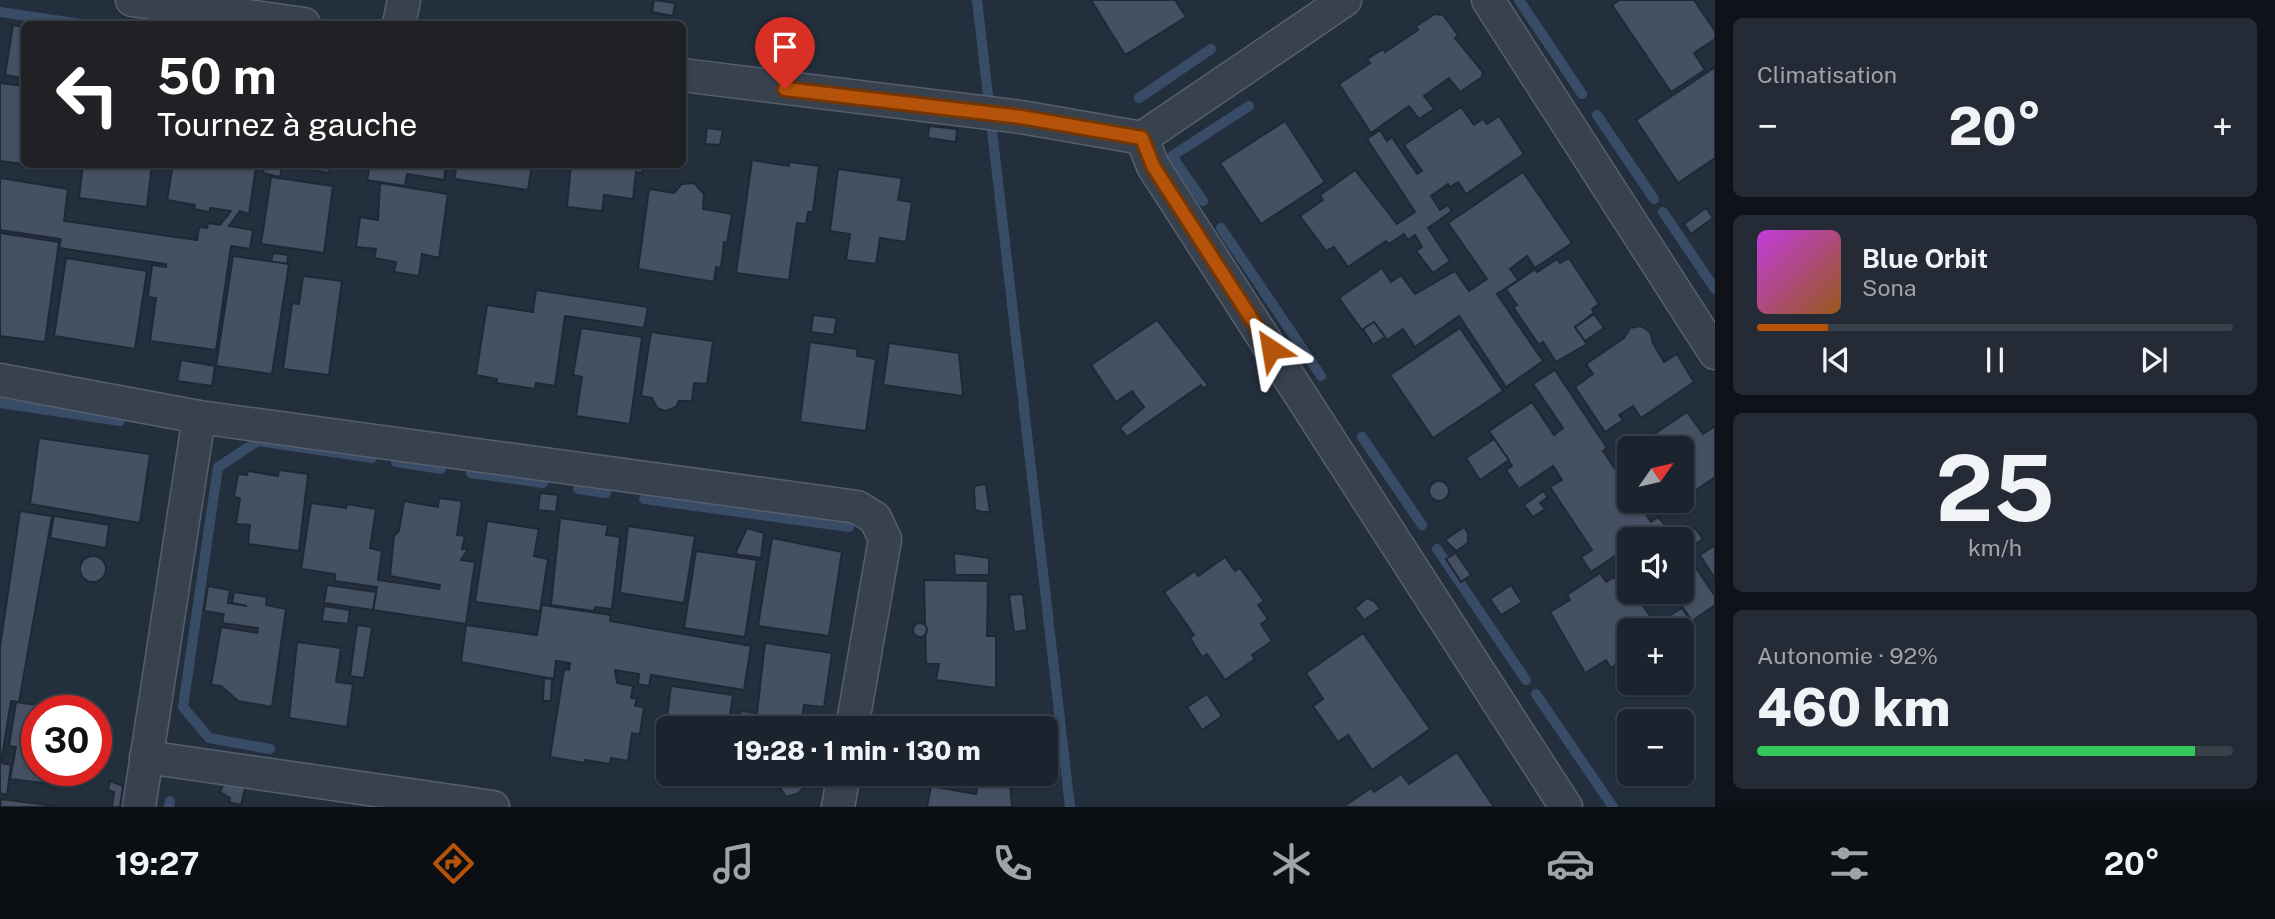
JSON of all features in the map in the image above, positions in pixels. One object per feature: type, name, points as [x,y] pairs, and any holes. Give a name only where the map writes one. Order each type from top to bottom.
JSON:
[{"type":"street","points":[[132,0],[282,21]]},
{"type":"street","points":[[400,21],[404,0]]},
{"type":"street","points":[[686,76],[965,113],[1021,117],[1142,138],[1345,0]]},
{"type":"street","points":[[1489,0],[1715,354]]},
{"type":"street","points":[[1142,138],[1153,166],[1566,807]]},
{"type":"street","points":[[0,380],[199,417],[858,508],[875,519],[885,539],[854,716]]},
{"type":"street","points":[[139,807],[199,417]]},
{"type":"street","points":[[146,757],[493,807]]},
{"type":"street","points":[[838,807],[842,786]]},
{"type":"building","points":[[654,0],[675,3],[673,16],[652,12]]},
{"type":"building","points":[[1091,0],[1175,0],[1186,17],[1125,55]]},
{"type":"building","points":[[1620,0],[1694,0],[1715,31],[1715,39],[1694,53],[1705,70],[1671,92],[1612,5]]},
{"type":"building","points":[[1435,14],[1443,15],[1458,35],[1455,38],[1483,72],[1482,77],[1460,92],[1449,78],[1424,96],[1434,109],[1419,119],[1409,106],[1371,133],[1339,84],[1370,63],[1367,59],[1383,49],[1385,52],[1418,30],[1416,26]]},
{"type":"building","points":[[13,25],[21,26],[21,78],[5,75]]},
{"type":"building","points":[[1715,67],[1715,158],[1678,183],[1636,120]]},
{"type":"building","points":[[0,83],[21,86],[21,164],[0,161]]},
{"type":"building","points":[[1461,107],[1474,125],[1483,119],[1487,124],[1499,116],[1524,154],[1466,194],[1458,182],[1450,187],[1448,184],[1431,196],[1440,210],[1448,205],[1452,211],[1428,228],[1450,261],[1433,273],[1416,251],[1422,247],[1415,235],[1408,240],[1404,234],[1389,244],[1386,241],[1348,267],[1334,247],[1326,251],[1300,216],[1323,200],[1320,195],[1355,170],[1397,224],[1415,212],[1367,139],[1380,130],[1387,141],[1392,137],[1417,174],[1422,171],[1404,145]]},
{"type":"building","points":[[1285,121],[1325,182],[1261,224],[1220,163]]},
{"type":"building","points":[[929,126],[957,129],[956,142],[928,138]]},
{"type":"building","points":[[707,128],[723,130],[720,145],[705,144]]},
{"type":"building","points":[[752,160],[789,166],[789,162],[819,166],[813,212],[808,212],[806,224],[797,223],[789,280],[736,273]]},
{"type":"building","points":[[83,168],[152,168],[147,207],[79,198]]},
{"type":"building","points":[[172,168],[256,168],[249,214],[240,211],[229,226],[253,230],[250,249],[231,246],[216,350],[150,341],[156,298],[148,297],[152,265],[166,267],[166,264],[59,248],[61,239],[0,230],[0,178],[68,189],[64,221],[197,240],[199,227],[207,228],[208,223],[220,225],[231,211],[210,208],[210,212],[194,209],[195,205],[167,200]]},
{"type":"building","points":[[264,168],[282,168],[280,177],[263,173]]},
{"type":"building","points":[[296,168],[330,168],[329,173]]},
{"type":"building","points":[[369,168],[446,168],[444,180],[407,174],[405,186],[367,180]]},
{"type":"building","points":[[456,168],[531,168],[528,190],[454,179]]},
{"type":"building","points":[[571,168],[643,168],[642,173],[636,172],[633,199],[604,195],[602,211],[567,207]]},
{"type":"building","points":[[838,169],[902,178],[898,200],[912,202],[906,242],[880,238],[876,264],[846,260],[850,234],[830,231]]},
{"type":"building","points":[[1523,172],[1572,243],[1535,268],[1527,256],[1510,269],[1518,280],[1497,294],[1543,361],[1506,387],[1459,316],[1415,347],[1403,329],[1387,340],[1374,322],[1362,330],[1339,298],[1382,268],[1391,282],[1401,275],[1415,294],[1455,271],[1469,291],[1487,279],[1448,223]]},
{"type":"building","points":[[271,177],[333,186],[324,253],[261,244]]},
{"type":"building","points":[[380,183],[448,194],[439,258],[422,254],[419,276],[394,272],[396,262],[374,258],[376,249],[356,247],[360,217],[378,220]]},
{"type":"building","points":[[694,183],[704,194],[703,209],[732,214],[727,243],[724,242],[721,268],[716,267],[714,282],[638,269],[649,189],[674,193],[682,184]]},
{"type":"building","points":[[1706,208],[1713,218],[1691,234],[1684,224]]},
{"type":"building","points":[[0,233],[59,242],[45,342],[0,336]]},
{"type":"building","points":[[273,253],[288,255],[287,264],[271,262]]},
{"type":"building","points":[[233,256],[289,264],[272,374],[216,366]]},
{"type":"building","points":[[66,258],[147,271],[135,349],[54,336]]},
{"type":"building","points":[[1569,258],[1599,304],[1592,309],[1594,313],[1575,327],[1587,344],[1556,362],[1543,342],[1539,345],[1513,307],[1517,305],[1506,289],[1535,269],[1537,272],[1557,259],[1560,263]]},
{"type":"building","points":[[303,276],[342,281],[329,375],[283,369],[292,303],[299,304]]},
{"type":"building","points":[[536,290],[648,307],[644,328],[565,316],[555,386],[536,383],[535,389],[496,383],[497,379],[476,375],[487,305],[533,312]]},
{"type":"building","points":[[1594,314],[1604,328],[1585,341],[1575,327]]},
{"type":"building","points":[[813,315],[837,318],[834,335],[811,332]]},
{"type":"building","points":[[1157,320],[1208,385],[1203,389],[1201,385],[1127,437],[1120,428],[1144,407],[1132,391],[1116,402],[1091,365]]},
{"type":"building","points":[[1374,322],[1385,337],[1373,345],[1363,329]]},
{"type":"building","points":[[1641,326],[1650,332],[1664,362],[1677,354],[1694,382],[1641,418],[1633,406],[1619,415],[1623,420],[1605,432],[1575,387],[1593,374],[1586,364],[1624,338],[1630,328]]},
{"type":"building","points":[[581,328],[642,337],[630,424],[576,416],[582,377],[573,375]]},
{"type":"building","points":[[1460,328],[1503,391],[1433,438],[1390,375]]},
{"type":"building","points":[[651,332],[713,341],[707,384],[694,383],[692,401],[679,401],[676,407],[665,411],[657,408],[652,398],[641,396]]},
{"type":"building","points":[[810,342],[857,349],[857,356],[876,359],[866,431],[800,422]]},
{"type":"building","points":[[889,343],[959,353],[963,396],[883,385]]},
{"type":"building","points":[[181,360],[215,366],[212,386],[177,381]]},
{"type":"building","points":[[1555,370],[1607,448],[1603,451],[1617,471],[1617,513],[1645,513],[1651,522],[1658,517],[1667,527],[1617,527],[1617,555],[1591,572],[1581,557],[1592,550],[1550,487],[1562,480],[1553,466],[1519,489],[1506,470],[1512,466],[1489,431],[1532,402],[1554,435],[1563,428],[1533,384]]},
{"type":"building","points":[[1687,412],[1703,434],[1715,426],[1715,477],[1694,492],[1694,436],[1651,436]]},
{"type":"building","points":[[39,438],[150,454],[140,523],[30,504]]},
{"type":"building","points":[[1494,439],[1509,460],[1480,480],[1466,458]]},
{"type":"building","points":[[279,470],[308,474],[299,551],[248,544],[250,525],[236,524],[240,498],[234,497],[238,474],[247,475],[248,471],[278,476]]},
{"type":"building","points":[[1439,481],[1446,484],[1449,491],[1446,498],[1439,501],[1432,498],[1429,491],[1432,484]]},
{"type":"building","points":[[986,484],[990,512],[982,512],[975,510],[974,486]]},
{"type":"building","points":[[1543,491],[1548,497],[1540,503],[1545,509],[1533,517],[1524,505]]},
{"type":"building","points":[[540,493],[558,495],[556,512],[538,510]]},
{"type":"building","points":[[439,498],[462,501],[457,535],[465,536],[462,549],[468,549],[461,560],[475,562],[466,624],[373,610],[377,587],[335,581],[335,574],[301,569],[311,503],[346,508],[347,504],[376,509],[370,548],[382,551],[378,580],[439,589],[440,585],[390,576],[394,536],[399,531],[404,501],[438,507]]},
{"type":"building","points":[[20,511],[52,516],[19,702],[11,701],[1,763],[11,765],[7,795],[0,793],[0,647]]},
{"type":"building","points":[[54,516],[109,525],[106,548],[50,538]]},
{"type":"building","points":[[560,518],[608,525],[606,535],[620,537],[612,609],[595,607],[594,611],[551,605]]},
{"type":"building","points":[[487,521],[539,529],[534,556],[548,559],[540,611],[475,602]]},
{"type":"building","points":[[628,526],[695,536],[684,603],[620,593]]},
{"type":"building","points":[[1464,527],[1468,533],[1468,543],[1456,551],[1445,540]]},
{"type":"building","points":[[747,528],[764,533],[761,558],[735,554]]},
{"type":"building","points":[[1694,529],[1703,539],[1694,545]]},
{"type":"building","points":[[772,538],[842,552],[829,636],[758,626]]},
{"type":"building","points":[[1715,545],[1715,579],[1700,555]]},
{"type":"building","points":[[696,551],[757,560],[745,637],[684,628]]},
{"type":"building","points":[[954,553],[989,558],[989,575],[955,575]]},
{"type":"building","points":[[1456,553],[1471,575],[1461,582],[1446,559]]},
{"type":"building","points":[[93,556],[102,560],[106,569],[102,578],[93,582],[84,578],[80,569],[84,560]]},
{"type":"building","points":[[1225,557],[1235,571],[1240,568],[1264,601],[1258,605],[1268,619],[1261,624],[1272,641],[1252,655],[1255,659],[1225,680],[1207,654],[1202,657],[1190,638],[1194,635],[1164,592],[1195,571],[1198,576]]},
{"type":"building","points":[[1694,565],[1715,596],[1715,605],[1694,620],[1680,604],[1694,604]]},
{"type":"building","points":[[1600,573],[1606,582],[1614,577],[1617,582],[1617,604],[1642,604],[1651,618],[1617,618],[1617,664],[1611,668],[1606,660],[1585,673],[1550,612],[1570,600],[1567,595]]},
{"type":"building","points":[[924,580],[988,581],[987,636],[996,636],[996,688],[936,680],[939,664],[926,664]]},
{"type":"building","points":[[327,585],[376,592],[373,610],[324,603]]},
{"type":"building","points":[[1511,585],[1522,602],[1501,615],[1490,599]]},
{"type":"building","points":[[208,586],[230,590],[228,603],[247,606],[232,603],[234,592],[267,597],[266,605],[286,609],[272,707],[238,701],[221,686],[211,685],[221,627],[257,633],[258,628],[222,623],[224,614],[204,611]]},
{"type":"building","points":[[1023,594],[1027,630],[1014,632],[1009,595]]},
{"type":"building","points":[[1367,598],[1374,601],[1380,609],[1364,620],[1355,608]]},
{"type":"building","points":[[542,605],[611,615],[610,621],[751,646],[744,690],[651,675],[649,686],[638,684],[639,674],[615,670],[617,683],[633,686],[631,698],[637,699],[635,706],[644,707],[640,734],[632,733],[628,761],[611,758],[610,764],[585,760],[585,763],[550,757],[564,669],[569,670],[570,663],[556,661],[554,679],[461,662],[466,625],[537,635]]},
{"type":"building","points":[[324,606],[350,610],[348,624],[322,621]]},
{"type":"building","points":[[1682,608],[1689,618],[1666,618]]},
{"type":"building","points":[[920,623],[925,625],[925,635],[920,637],[915,635],[913,630],[915,625]]},
{"type":"building","points":[[357,625],[372,627],[364,678],[350,676]]},
{"type":"building","points":[[1363,633],[1430,729],[1372,770],[1348,735],[1338,742],[1313,706],[1323,699],[1306,673]]},
{"type":"building","points":[[297,642],[341,648],[336,682],[353,684],[347,727],[289,718]]},
{"type":"building","points":[[765,643],[832,653],[824,707],[804,705],[802,716],[739,716],[740,711],[757,713]]},
{"type":"building","points":[[544,678],[552,679],[551,701],[543,701]]},
{"type":"building","points":[[671,686],[733,695],[730,716],[667,716]]},
{"type":"building","points":[[1207,694],[1222,716],[1202,730],[1187,707]]},
{"type":"building","points":[[16,702],[21,703],[21,780],[10,779],[16,747],[9,746]]},
{"type":"building","points":[[1457,752],[1494,807],[1343,807],[1371,788],[1374,792],[1401,774],[1409,784]]},
{"type":"building","points":[[225,780],[246,784],[241,805],[229,802],[230,798],[220,792]]},
{"type":"building","points":[[112,782],[123,786],[120,807],[112,807],[114,792],[108,790]]},
{"type":"building","points":[[768,786],[805,786],[799,793],[786,797],[781,789]]},
{"type":"building","points":[[931,786],[976,794],[977,786],[1010,786],[1012,807],[927,807]]},
{"type":"building","points":[[1,799],[62,807],[0,807]]},
{"type":"waterway","points":[[977,0],[1070,807]]},
{"type":"waterway","points":[[1519,0],[1582,94]]},
{"type":"waterway","points":[[0,12],[61,21]]},
{"type":"waterway","points":[[1139,98],[1211,49]]},
{"type":"waterway","points":[[1203,201],[1172,156],[1249,106]]},
{"type":"waterway","points":[[1597,115],[1654,199]]},
{"type":"waterway","points":[[1663,212],[1715,289]]},
{"type":"waterway","points":[[1221,228],[1321,376]]},
{"type":"waterway","points":[[0,403],[120,421]]},
{"type":"waterway","points":[[1362,437],[1422,525]]},
{"type":"waterway","points":[[270,749],[209,738],[183,707],[218,467],[258,441],[372,458]]},
{"type":"waterway","points":[[396,462],[441,469]]},
{"type":"waterway","points":[[471,473],[543,483]]},
{"type":"waterway","points":[[578,489],[606,493]]},
{"type":"waterway","points":[[644,499],[849,527]]},
{"type":"waterway","points":[[1437,549],[1526,680]]},
{"type":"waterway","points":[[1536,694],[1613,807]]},
{"type":"waterway","points":[[169,807],[170,801]]},
{"type":"route","points":[[785,89],[965,113],[1021,117],[1142,138],[1153,166],[1271,349]]}]
